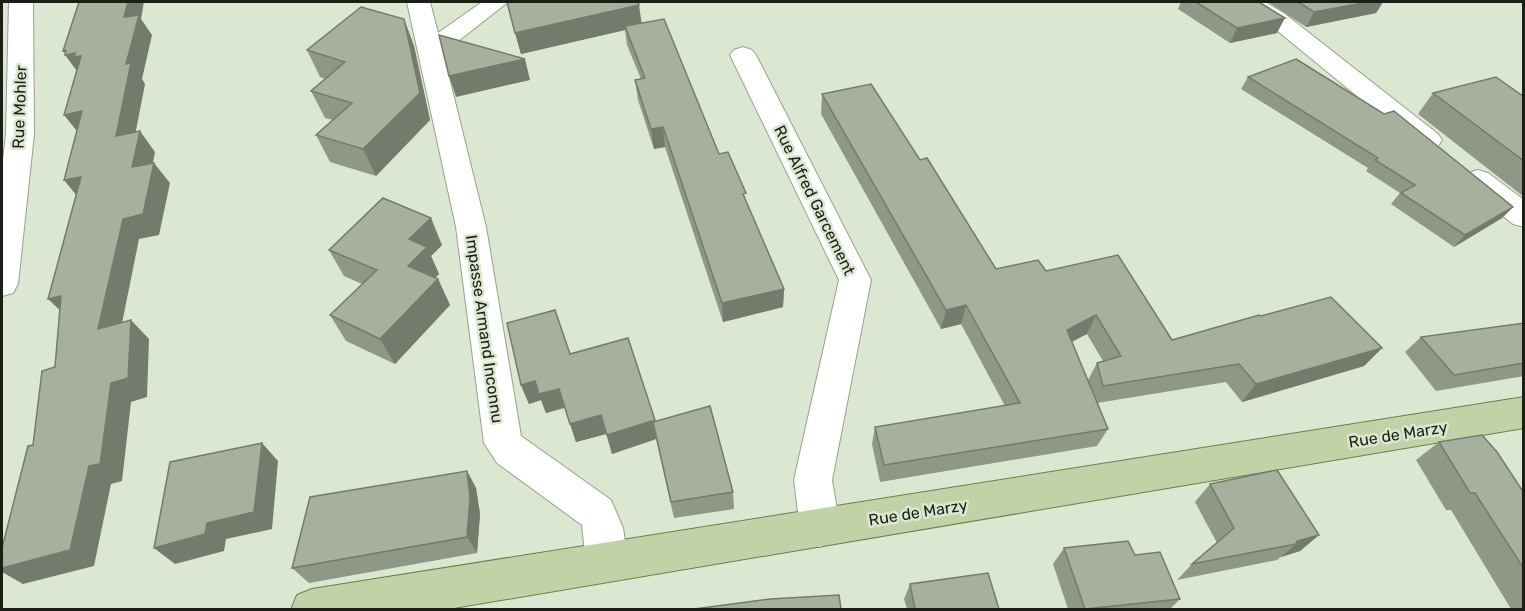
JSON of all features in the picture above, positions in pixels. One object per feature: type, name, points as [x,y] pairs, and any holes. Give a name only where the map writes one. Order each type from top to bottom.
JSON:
[{"type":"main road","name":"Rue de Marzy","points":[[312,609],[820,528],[1469,437],[1524,412]]},
{"type":"street","name":"Rue Mohler","points":[[2,284],[20,134],[21,2]]},
{"type":"street","name":"Impasse Armand Inconnu","points":[[419,2],[471,227],[503,443],[510,451],[597,513],[603,528],[607,562]]},
{"type":"street","points":[[430,51],[496,2]]},
{"type":"street","points":[[1249,2],[1277,19],[1524,216]]},
{"type":"street","name":"Rue Alfred Garcement","points":[[742,55],[855,280],[813,480],[820,528]]},
{"type":"building","points":[[79,2],[128,2],[124,17],[139,15],[126,64],[131,63],[116,136],[140,131],[132,167],[154,163],[143,214],[123,219],[98,329],[131,320],[128,378],[111,383],[100,464],[89,466],[70,550],[2,568],[2,548],[28,446],[33,445],[42,371],[55,367],[61,296],[48,299],[81,177],[64,180],[82,111],[64,115],[81,56],[75,57],[75,53],[65,55],[66,50],[63,51]]},
{"type":"building","points":[[507,2],[638,2],[639,5],[515,33]]},
{"type":"building","points":[[1196,2],[1259,2],[1285,18],[1237,28]]},
{"type":"building","points":[[1298,2],[1368,2],[1314,12]]},
{"type":"building","points":[[361,7],[404,19],[420,93],[363,149],[316,135],[352,103],[311,91],[345,62],[307,50]]},
{"type":"building","points":[[664,19],[719,154],[728,152],[746,193],[743,194],[784,289],[722,303],[663,127],[651,129],[635,80],[645,78],[625,26]]},
{"type":"building","points":[[439,35],[525,59],[449,76]]},
{"type":"building","points":[[1296,59],[1384,114],[1394,111],[1513,207],[1465,235],[1401,193],[1415,185],[1375,160],[1378,158],[1248,77]]},
{"type":"building","points":[[1496,77],[1524,97],[1524,161],[1433,93]]},
{"type":"building","points":[[871,84],[920,160],[927,158],[996,269],[1038,260],[1046,271],[1118,255],[1172,340],[1331,297],[1382,348],[1256,384],[1239,364],[1103,386],[1097,363],[1121,356],[1096,315],[1067,330],[1108,429],[884,465],[875,427],[1020,403],[966,305],[946,310],[822,94]]},
{"type":"building","points":[[383,198],[431,218],[409,239],[427,247],[408,266],[438,279],[380,339],[330,315],[377,270],[329,250]]},
{"type":"building","points":[[555,310],[570,354],[628,338],[655,420],[607,435],[601,415],[570,424],[559,389],[539,394],[535,381],[521,385],[507,323]]},
{"type":"building","points":[[1524,323],[1524,363],[1454,375],[1421,337]]},
{"type":"building","points":[[710,406],[733,492],[671,502],[653,422]]},
{"type":"building","points":[[1482,435],[1497,452],[1524,493],[1524,569],[1475,493],[1470,493],[1439,442]]},
{"type":"building","points":[[262,443],[254,512],[207,523],[205,534],[154,548],[170,462]]},
{"type":"building","points":[[1277,470],[1319,535],[1297,541],[1296,544],[1192,564],[1234,528],[1210,484]]},
{"type":"building","points":[[467,471],[470,497],[467,537],[292,568],[310,497]]},
{"type":"building","points":[[1128,541],[1135,555],[1160,552],[1180,599],[1085,609],[1064,548]]},
{"type":"building","points":[[988,573],[999,609],[915,609],[910,584]]},
{"type":"building","points":[[839,595],[841,609],[694,609],[770,599]]}]
